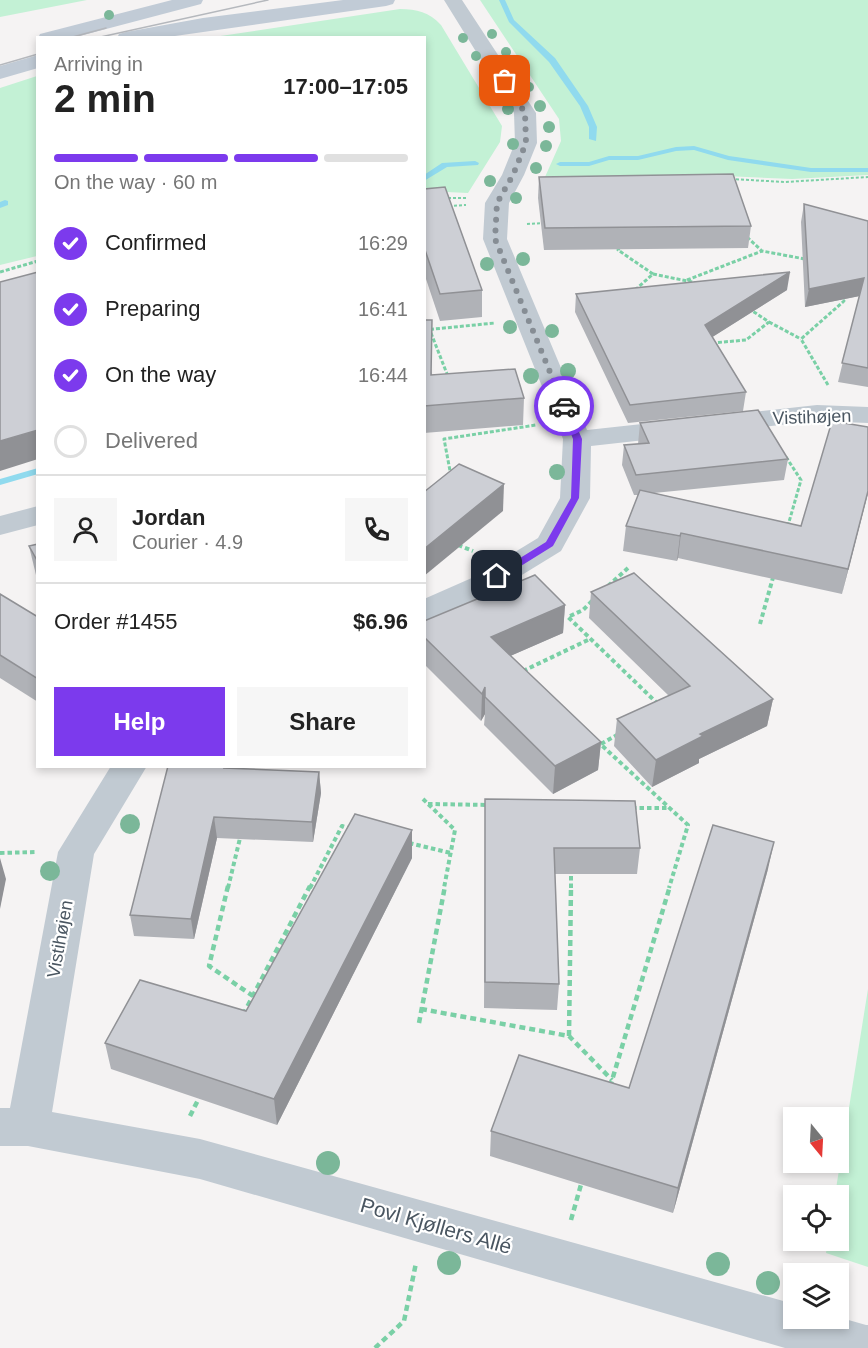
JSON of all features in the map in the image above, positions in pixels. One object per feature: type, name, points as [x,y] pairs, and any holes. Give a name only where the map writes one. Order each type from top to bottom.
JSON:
[{"type":"street","points":[[54,36],[194,0]]},
{"type":"street","points":[[137,36],[203,24],[386,0]]},
{"type":"street","points":[[426,611],[485,584],[550,544],[575,498],[578,439],[495,239],[497,203],[513,175],[526,143],[525,113],[453,0]]},
{"type":"street","points":[[0,73],[36,63]]},
{"type":"street","name":"Vistihøjen","points":[[578,439],[816,414],[868,415]]},
{"type":"street","points":[[0,526],[36,515]]},
{"type":"street","name":"Vistihøjen","points":[[14,1127],[76,852],[129,768]]},
{"type":"street","name":"Povl Kjøllers Allé","points":[[14,1127],[200,1159],[866,1348]]},
{"type":"path","points":[[721,178],[785,182],[868,177]]},
{"type":"path","points":[[496,224],[554,224]]},
{"type":"path","points":[[745,235],[762,251]]},
{"type":"path","points":[[624,241],[618,250],[653,274],[706,285]]},
{"type":"path","points":[[685,281],[762,251],[803,257],[810,264]]},
{"type":"path","points":[[0,272],[36,262]]},
{"type":"path","points":[[628,296],[653,274]]},
{"type":"path","points":[[801,339],[844,301],[837,294]]},
{"type":"path","points":[[743,304],[769,322],[801,339],[829,387]]},
{"type":"path","points":[[426,330],[528,320]]},
{"type":"path","points":[[711,343],[746,340],[769,322]]},
{"type":"path","points":[[430,330],[451,385]]},
{"type":"path","points":[[746,340],[751,345]]},
{"type":"path","points":[[784,455],[801,480],[785,536]]},
{"type":"path","points":[[453,542],[509,569]]},
{"type":"path","points":[[605,589],[627,568]]},
{"type":"path","points":[[760,624],[776,569]]},
{"type":"path","points":[[598,596],[583,610],[568,617],[664,710]]},
{"type":"path","points":[[523,671],[590,639]]},
{"type":"path","points":[[514,663],[531,679]]},
{"type":"path","points":[[601,744],[622,733]]},
{"type":"path","points":[[592,736],[688,825],[609,1091]]},
{"type":"path","points":[[419,1023],[455,830],[423,799]]},
{"type":"path","points":[[428,804],[495,805]]},
{"type":"path","points":[[627,807],[670,808]]},
{"type":"path","points":[[244,822],[209,966],[253,996]]},
{"type":"path","points":[[242,1017],[342,826],[364,832]]},
{"type":"path","points":[[407,843],[450,854]]},
{"type":"path","points":[[569,1036],[572,864]]},
{"type":"path","points":[[422,1009],[569,1036],[612,1080]]},
{"type":"path","points":[[170,1154],[203,1091]]},
{"type":"path","points":[[559,1260],[586,1170]]},
{"type":"path","points":[[375,1348],[404,1321],[425,1223]]},
{"type":"green space","points":[[0,0],[87,0],[0,17]]},
{"type":"green space","points":[[480,0],[868,0],[868,175],[792,179],[702,175],[545,177],[561,141],[559,119]]},
{"type":"green space","points":[[400,9],[422,12],[441,25],[502,126],[500,142],[468,193],[426,191],[426,36],[220,36]]},
{"type":"green space","points":[[36,76],[36,256],[0,265],[0,88]]},
{"type":"green space","points":[[868,989],[868,1267],[826,1253],[826,1251],[849,1251],[849,1185],[837,1185],[839,1173],[849,1173],[849,1108]]},
{"type":"building","points":[[733,174],[751,226],[545,228],[539,177]]},
{"type":"building","points":[[445,187],[482,290],[440,294],[426,253],[426,189]]},
{"type":"building","points":[[804,204],[868,221],[868,368],[842,363],[864,278],[809,289]]},
{"type":"building","points":[[790,272],[705,325],[746,392],[630,405],[576,294]]},
{"type":"building","points":[[36,273],[36,431],[0,441],[0,282]]},
{"type":"building","points":[[426,320],[432,320],[431,375],[515,369],[524,398],[426,406]]},
{"type":"building","points":[[758,410],[788,459],[636,475],[624,445],[649,443],[640,423]]},
{"type":"building","points":[[832,421],[868,427],[868,491],[848,569],[681,533],[680,536],[626,526],[640,490],[801,526]]},
{"type":"building","points":[[459,464],[504,484],[426,547],[426,490]]},
{"type":"building","points":[[36,544],[36,558],[29,546]]},
{"type":"building","points":[[634,573],[773,699],[700,734],[703,736],[656,760],[617,719],[690,686],[591,592]]},
{"type":"building","points":[[535,575],[565,605],[491,637],[601,742],[555,766],[485,697],[485,687],[482,694],[426,639],[426,620]]},
{"type":"building","points":[[0,594],[36,616],[36,678],[0,655]]},
{"type":"building","points":[[167,768],[319,772],[312,822],[214,817],[191,919],[130,915]]},
{"type":"building","points":[[485,799],[635,801],[640,848],[554,848],[559,984],[485,982]]},
{"type":"building","points":[[355,814],[412,830],[274,1099],[105,1043],[140,980],[246,1011]]},
{"type":"building","points":[[713,825],[774,842],[678,1188],[491,1131],[519,1055],[629,1088]]},
{"type":"waterway","points":[[502,0],[511,21],[552,60],[584,106],[593,127],[593,139]]},
{"type":"waterway","points":[[560,164],[589,164],[609,158],[638,158],[676,149],[694,148],[728,158],[811,170],[868,170]]},
{"type":"waterway","points":[[426,178],[445,165],[475,163]]},
{"type":"waterway","points":[[0,205],[5,203]]},
{"type":"waterway","points":[[0,482],[36,472]]},
{"type":"tram line","points":[[105,36],[268,0]]},
{"type":"tram line","points":[[76,36],[106,28]]},
{"type":"tram line","points":[[0,65],[36,55]]},
{"type":"way so far","points":[[505,81],[525,113],[526,143],[513,175],[497,203],[495,239],[564,406]]},
{"type":"route","points":[[497,576],[550,544],[575,498],[578,439],[564,406]]}]
